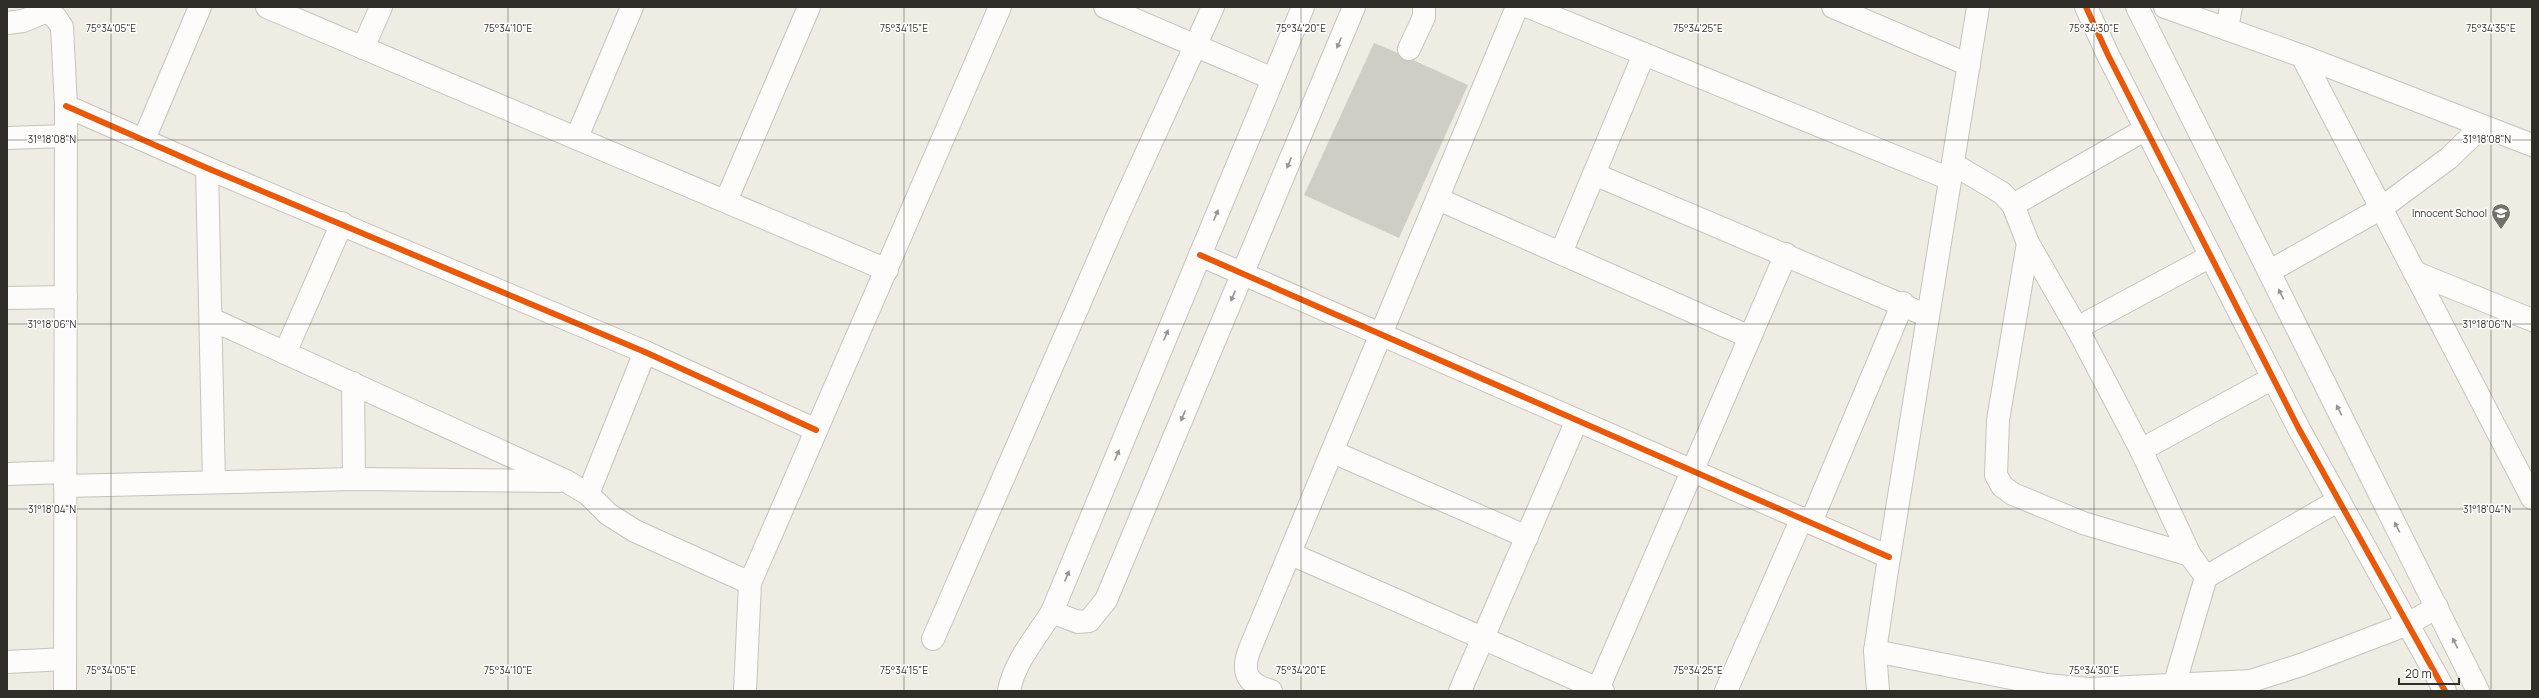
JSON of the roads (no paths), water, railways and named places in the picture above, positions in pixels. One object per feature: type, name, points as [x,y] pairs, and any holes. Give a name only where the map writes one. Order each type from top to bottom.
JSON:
[{"type":"street","points":[[144,139],[200,7]]},
{"type":"street","points":[[266,7],[577,137],[887,270]]},
{"type":"street","points":[[363,48],[381,7]]},
{"type":"street","points":[[577,137],[632,7]]},
{"type":"street","points":[[726,201],[809,7]]},
{"type":"street","points":[[745,691],[750,583],[1000,7]]},
{"type":"street","points":[[1105,7],[1274,78]]},
{"type":"street","points":[[933,640],[1118,215],[1198,45],[1213,7]]},
{"type":"street","points":[[1009,691],[1011,679],[1019,664],[1052,612],[1304,7]]},
{"type":"street","points":[[1052,612],[1078,622],[1089,621],[1096,615],[1106,600],[1354,7]]},
{"type":"street","points":[[1409,49],[1424,17],[1424,7]]},
{"type":"street","points":[[1271,691],[1255,685],[1246,674],[1245,663],[1334,452],[1517,7]]},
{"type":"street","points":[[1530,7],[1644,54],[1952,171],[2002,193],[2013,205],[2028,243],[2078,328],[2141,450],[2190,555],[2206,577]]},
{"type":"street","points":[[1878,691],[1875,651],[1978,7]]},
{"type":"street","points":[[2086,7],[2146,129],[2273,378],[2445,691]]},
{"type":"street","points":[[2137,7],[2270,271],[2478,691]]},
{"type":"street","points":[[2165,7],[2302,56],[2532,145]]},
{"type":"street","points":[[2227,29],[2231,7]]},
{"type":"street","points":[[1839,8],[1969,65]]},
{"type":"street","points":[[7,22],[23,21],[44,9],[62,27],[66,106],[64,691]]},
{"type":"street","points":[[1561,253],[1644,54]]},
{"type":"street","points":[[2302,56],[2380,209],[2532,498]]},
{"type":"street","points":[[66,106],[207,168],[342,223],[645,352],[816,430]]},
{"type":"street","points":[[2270,271],[2380,209],[2449,158],[2482,126]]},
{"type":"street","points":[[2013,205],[2146,129]]},
{"type":"street","points":[[7,138],[66,136]]},
{"type":"street","points":[[207,168],[214,482]]},
{"type":"street","points":[[1594,174],[1903,303],[1928,316]]},
{"type":"street","points":[[1438,199],[1750,337]]},
{"type":"street","points":[[285,352],[342,223]]},
{"type":"street","points":[[2028,243],[1998,420],[1996,475],[2002,486],[2013,494],[2083,523],[2190,555]]},
{"type":"street","points":[[1291,554],[1600,690],[1786,254]]},
{"type":"street","points":[[1200,255],[1889,557]]},
{"type":"street","points":[[2078,328],[2211,256]]},
{"type":"street","points":[[2414,272],[2532,320]]},
{"type":"street","points":[[7,298],[66,297]]},
{"type":"street","points":[[1726,691],[1807,520],[1903,303]]},
{"type":"street","points":[[211,319],[566,481],[588,494],[608,514],[635,531],[750,583]]},
{"type":"street","points":[[588,494],[645,352]]},
{"type":"street","points":[[2141,450],[2273,378]]},
{"type":"street","points":[[353,383],[354,478]]},
{"type":"street","points":[[1460,691],[1577,420]]},
{"type":"street","points":[[1334,452],[1527,537]]},
{"type":"street","points":[[7,474],[65,479],[214,482],[354,478],[566,481]]},
{"type":"street","points":[[2174,686],[2206,577],[2339,500]]},
{"type":"street","points":[[1875,651],[2047,685],[2089,689],[2174,686],[2250,681],[2301,665],[2408,624],[2437,607]]},
{"type":"street","points":[[7,662],[65,659]]},
{"type":"place","name":"Innocent School","points":[[2501,230]]}]
